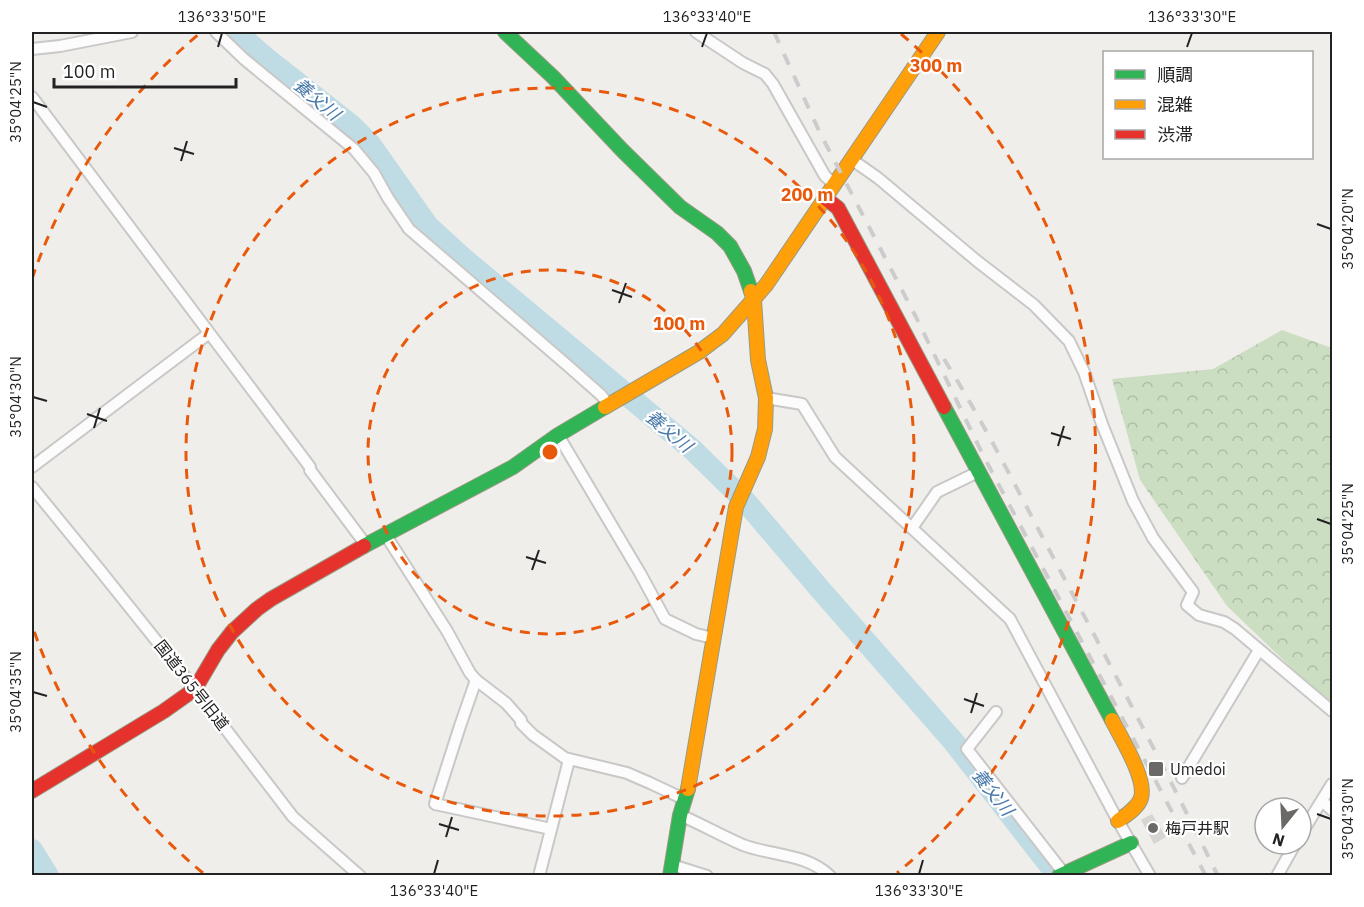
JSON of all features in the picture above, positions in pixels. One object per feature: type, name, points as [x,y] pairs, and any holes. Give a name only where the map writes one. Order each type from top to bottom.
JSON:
[{"type":"street","points":[[32,49],[132,32]]},
{"type":"street","points":[[216,32],[244,59],[354,148],[374,173],[409,229],[612,404]]},
{"type":"street","points":[[506,32],[680,207],[717,233],[730,246],[744,272],[754,300],[758,360],[766,398],[765,429],[758,457],[736,507],[689,781],[680,815],[671,870],[706,876]]},
{"type":"street","points":[[696,32],[743,63],[765,74],[796,123],[825,176],[834,184]]},
{"type":"street","points":[[32,791],[165,711],[195,689],[218,650],[232,632],[250,614],[271,599],[385,534],[513,467],[558,435],[710,345],[723,334],[766,285],[938,32]]},
{"type":"street","points":[[32,97],[366,545]]},
{"type":"street","points":[[851,159],[879,178],[977,261],[1034,305],[1069,341],[1084,372],[1133,501],[1154,538],[1193,592],[1187,605],[1200,615],[1224,622],[1332,711]]},
{"type":"street","points":[[825,198],[838,208],[1135,764],[1143,790],[1137,805],[1118,821]]},
{"type":"street","points":[[32,467],[208,334]]},
{"type":"street","points":[[766,398],[802,404],[835,457],[1010,620],[1150,876]]},
{"type":"street","points":[[558,435],[665,619],[696,634],[713,639]]},
{"type":"street","points":[[912,528],[937,492],[978,472]]},
{"type":"street","name":"国道365号旧道","points":[[32,487],[195,689],[293,817],[360,876]]},
{"type":"street","points":[[385,534],[447,631],[470,673],[506,703],[533,735],[569,760],[627,773],[684,799]]},
{"type":"street","points":[[1182,778],[1259,650]]},
{"type":"street","points":[[476,680],[435,804],[551,829]]},
{"type":"street","points":[[996,712],[967,749],[1062,874],[1131,843]]},
{"type":"street","points":[[539,876],[569,760]]},
{"type":"street","points":[[1313,815],[1332,784]]},
{"type":"street","points":[[1322,801],[1332,810]]},
{"type":"street","points":[[680,815],[747,846],[797,857],[813,863],[830,876]]},
{"type":"street","points":[[1277,876],[1289,856]]},
{"type":"street","points":[[1284,865],[1290,876]]},
{"type":"green space","points":[[1282,330],[1332,348],[1332,707],[1227,606],[1140,480],[1112,379],[1213,369]]},
{"type":"building","name":"梅戸井駅","points":[[1152,814],[1166,837],[1154,844],[1141,820]]},
{"type":"waterway","name":"養父川","points":[[236,32],[352,126],[370,144],[428,226],[464,259],[693,450],[746,502],[953,741],[1058,876]]},
{"type":"waterway","points":[[32,850],[48,876]]},
{"type":"railway","points":[[774,32],[820,133],[916,317],[984,457],[1206,876]]},
{"type":"railway","points":[[944,359],[1014,482],[1218,876]]},
{"type":"traffic: fast","points":[[505,32],[553,77],[680,207],[717,233],[730,246],[744,271],[751,291]]},
{"type":"traffic: fast","points":[[364,546],[513,467],[558,435],[605,407]]},
{"type":"traffic: fast","points":[[944,407],[1112,720]]},
{"type":"traffic: fast","points":[[670,876],[680,815],[688,789]]},
{"type":"traffic: fast","points":[[1059,876],[1131,843]]},
{"type":"traffic: slow","points":[[605,407],[699,352],[723,334],[766,285],[938,32]]},
{"type":"traffic: slow","points":[[688,789],[736,507],[758,457],[765,429],[766,398],[758,360],[754,300],[751,291]]},
{"type":"traffic: slow","points":[[1112,720],[1137,770],[1142,790],[1137,805],[1118,821]]},
{"type":"traffic: jam","points":[[825,198],[838,208],[944,407]]},
{"type":"traffic: jam","points":[[32,791],[164,711],[195,689],[218,650],[232,632],[257,609],[364,546]]},
{"type":"place","name":"Umedoi","points":[[1156,769]]},
{"type":"place","name":"梅戸井駅","points":[[1153,828]]}]
